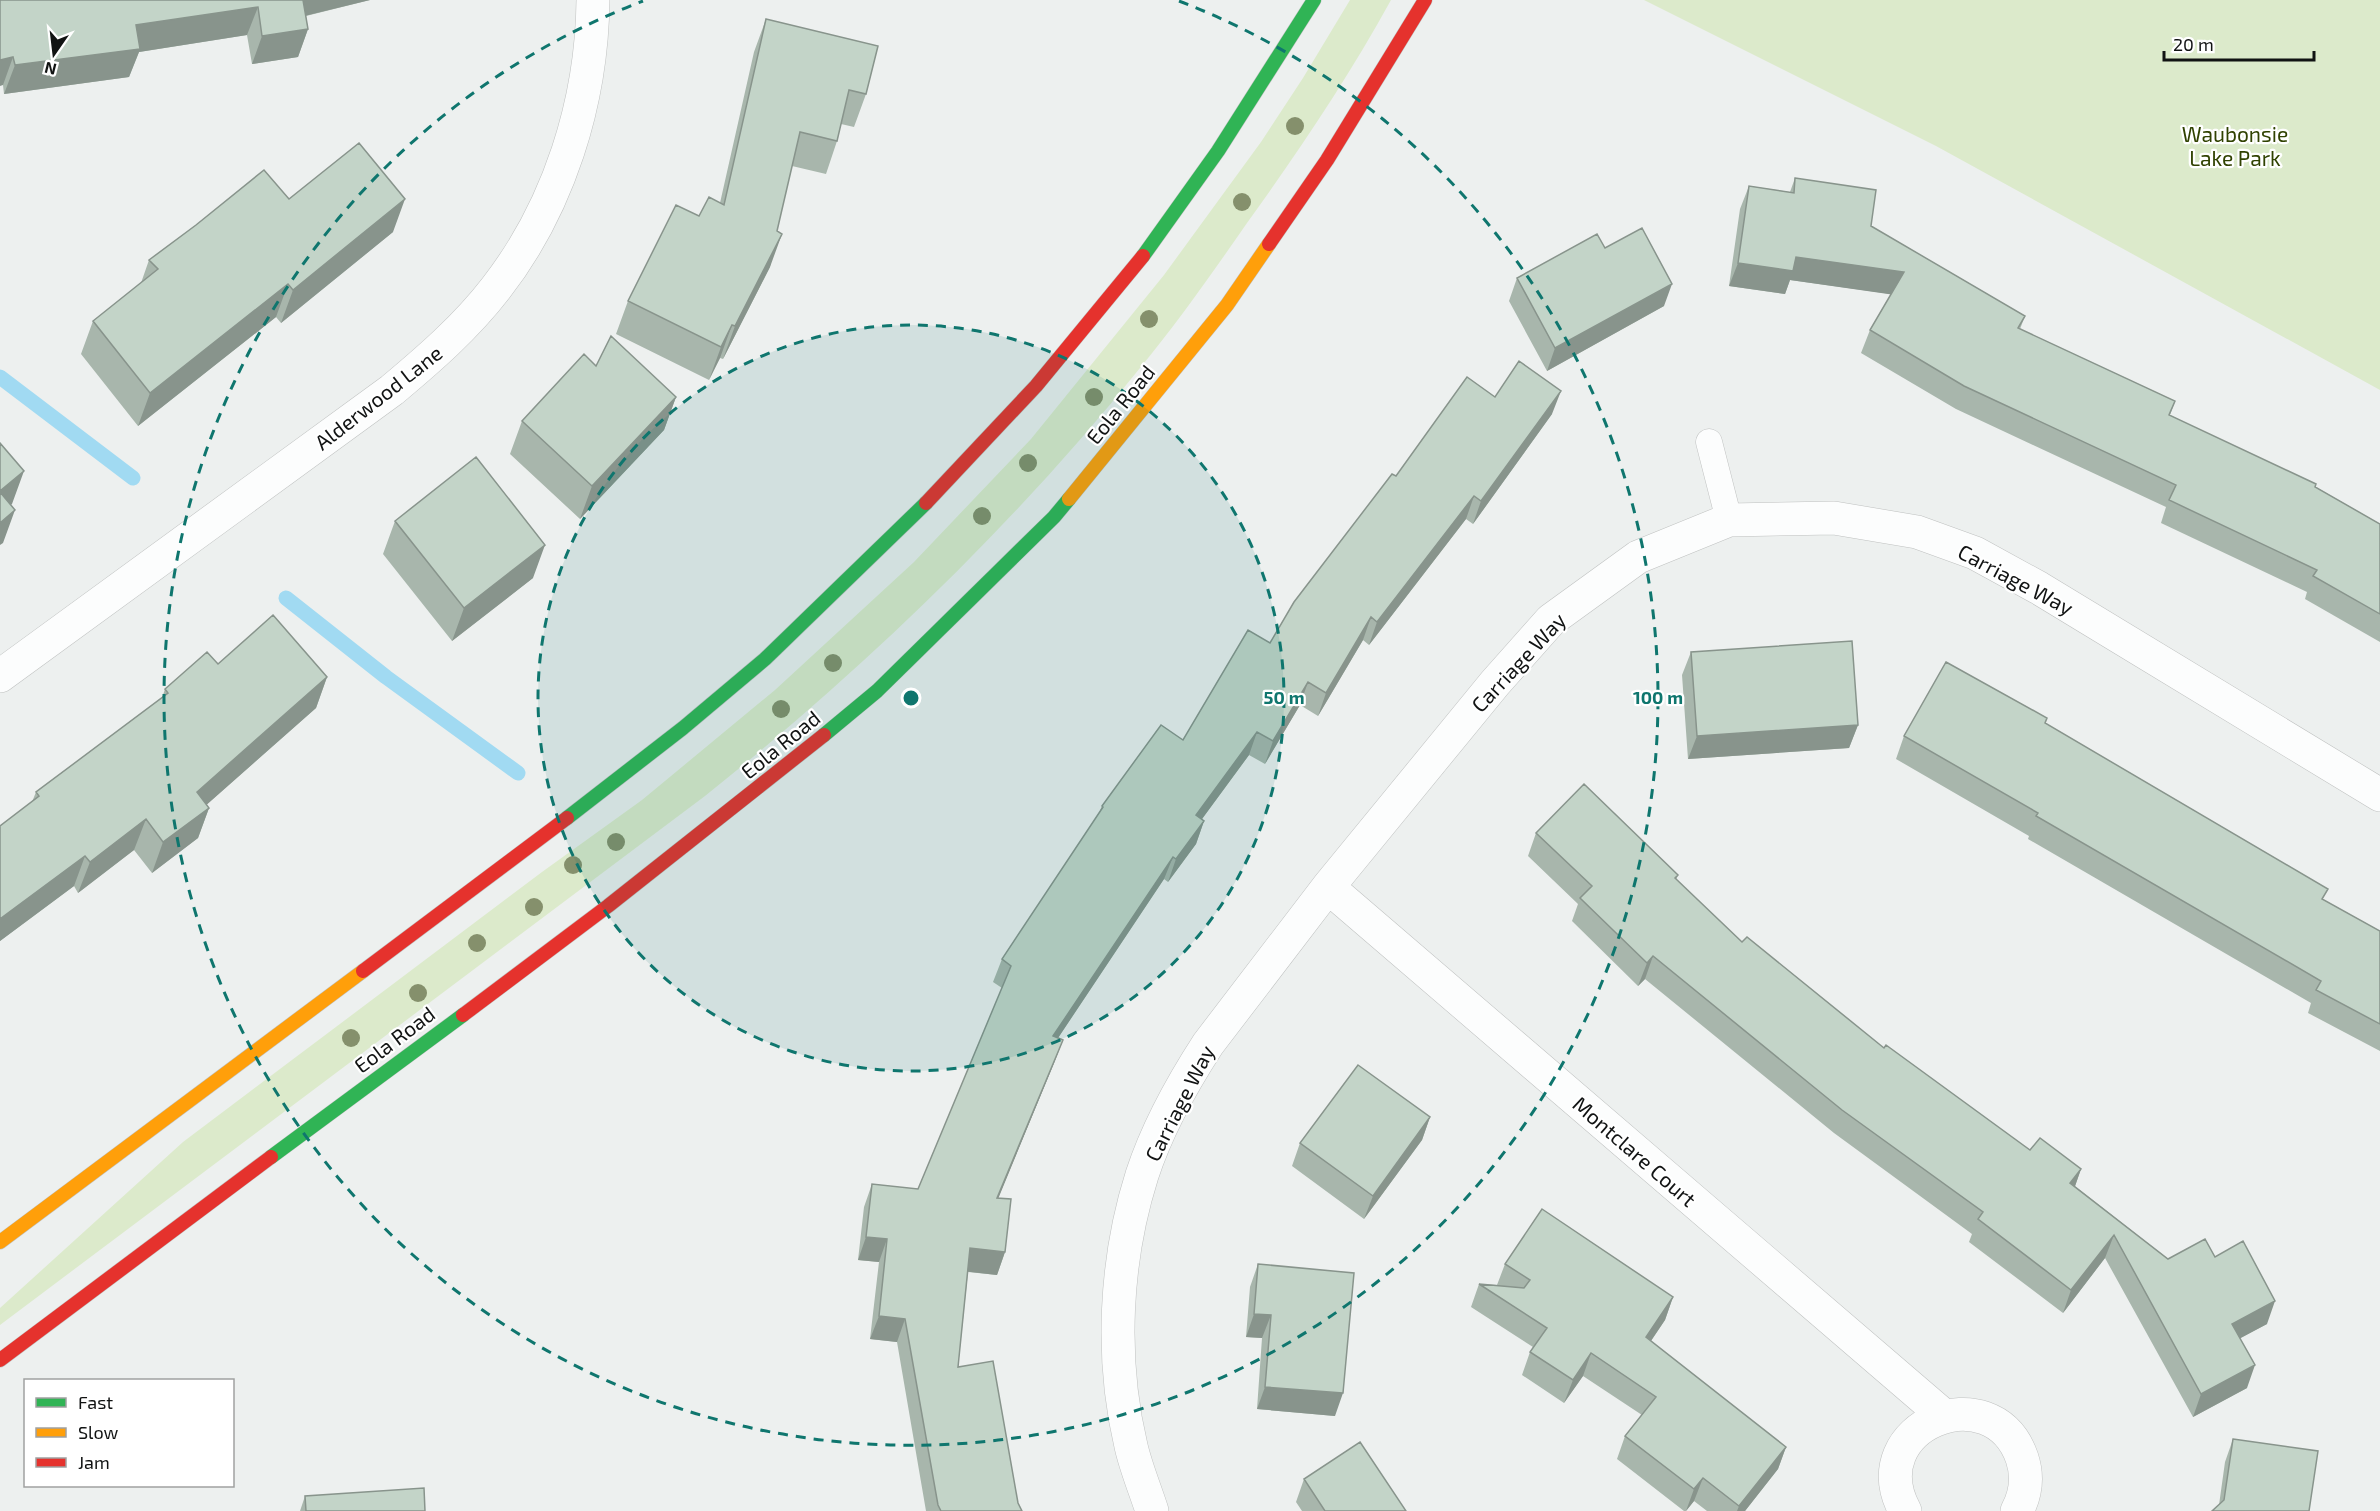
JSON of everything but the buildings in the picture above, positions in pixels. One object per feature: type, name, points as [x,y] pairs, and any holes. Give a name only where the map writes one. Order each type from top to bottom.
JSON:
[{"type":"main road","points":[[0,1242],[576,812],[677,732],[784,642],[928,503],[1044,378],[1105,304],[1182,203],[1256,94],[1314,0]]},
{"type":"main road","name":"Eola Road","points":[[0,1360],[608,906],[782,770],[877,691],[1054,517],[1227,305],[1327,160],[1425,0]]},
{"type":"street","name":"Alderwood Lane","points":[[0,676],[393,390],[446,344],[496,288],[531,234],[553,189],[573,138],[586,82],[593,29],[593,0]]},
{"type":"street","name":"Carriage Way","points":[[1152,1511],[1131,1446],[1122,1396],[1118,1356],[1119,1287],[1133,1211],[1143,1174],[1158,1134],[1190,1071],[1328,887],[1495,683],[1551,620],[1638,557],[1729,520],[1834,518],[1917,532],[1975,553],[2039,588],[2380,795]]},
{"type":"street","name":"Montclare Court","points":[[1328,887],[1943,1415]]},
{"type":"street","points":[[1905,1511],[1899,1499],[1895,1479],[1898,1457],[1908,1439],[1924,1424],[1943,1415],[1964,1413],[1986,1418],[2004,1430],[2018,1447],[2025,1468],[2025,1489],[2017,1511]]},
{"type":"lane","points":[[1709,442],[1729,520]]},
{"type":"green space","points":[[1350,0],[1391,0],[1340,86],[1266,196],[1168,333],[1091,427],[988,540],[934,594],[822,698],[705,796],[0,1325],[0,1308],[183,1142],[542,872],[642,800],[775,690],[914,562],[1031,439],[1164,275],[1261,142]]},
{"type":"green space","name":"Waubonsie Lake Park","points":[[1644,0],[2380,0],[2380,390],[1936,146]]},
{"type":"waterway","points":[[0,377],[133,478]]},
{"type":"waterway","points":[[286,598],[386,677],[518,773]]},
{"type":"traffic: fast","points":[[1143,256],[1218,151],[1314,0]]},
{"type":"traffic: fast","points":[[824,735],[877,691],[1054,517],[1069,499]]},
{"type":"traffic: fast","points":[[567,818],[683,728],[765,659],[926,503]]},
{"type":"traffic: fast","points":[[271,1157],[463,1015]]},
{"type":"traffic: slow","points":[[1069,499],[1227,305],[1269,244]]},
{"type":"traffic: slow","points":[[0,1242],[363,971]]},
{"type":"traffic: jam","points":[[1269,244],[1327,160],[1425,0]]},
{"type":"traffic: jam","points":[[926,503],[1036,386],[1143,256]]},
{"type":"traffic: jam","points":[[463,1015],[608,906],[824,735]]},
{"type":"traffic: jam","points":[[363,971],[567,818]]},
{"type":"traffic: jam","points":[[0,1360],[271,1157]]}]
